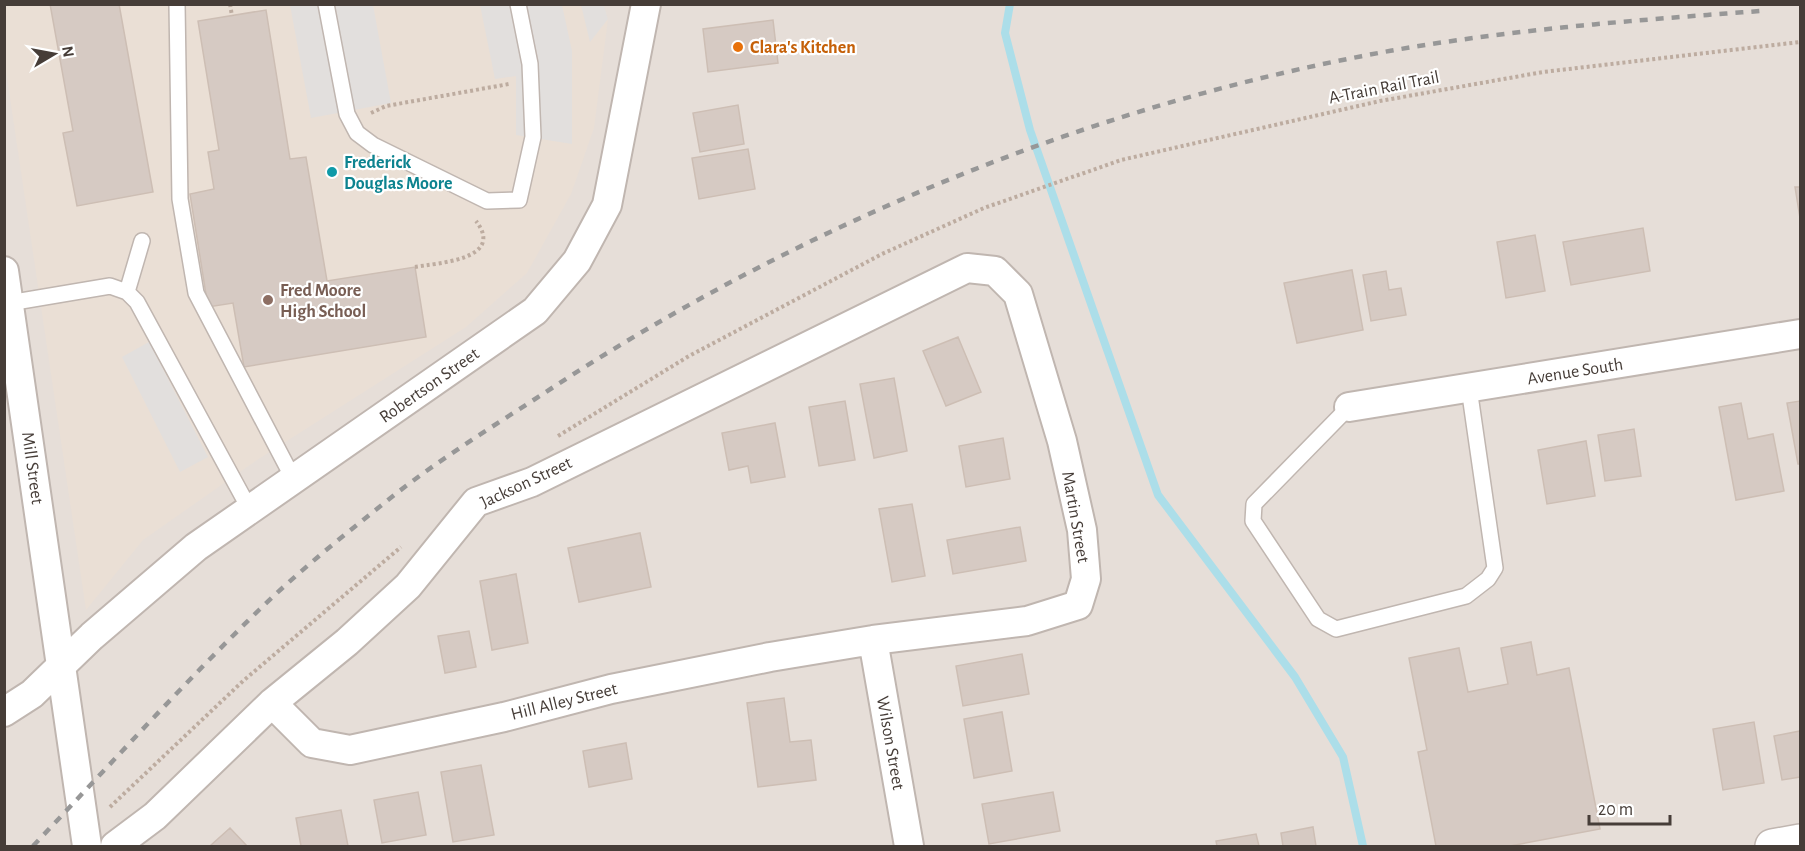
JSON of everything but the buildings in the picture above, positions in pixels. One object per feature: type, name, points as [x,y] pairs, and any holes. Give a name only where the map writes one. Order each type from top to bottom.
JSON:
[{"type":"street","name":"Robertson Street","points":[[4,712],[32,694],[196,547],[536,311],[577,261],[608,204],[646,4]]},
{"type":"street","name":"Jackson Street","points":[[115,846],[155,816],[272,703],[347,642],[408,586],[476,502],[532,482],[967,268],[995,271]]},
{"type":"street","name":"Martin Street","points":[[873,640],[1027,621],[1078,605],[1086,579],[1082,530],[1062,441],[1018,294],[995,271]]},
{"type":"street","name":"Mill Street","points":[[4,272],[87,846]]},
{"type":"street","name":"Avenue South","points":[[1349,407],[1800,334]]},
{"type":"street","name":"Hill Alley Street","points":[[272,703],[312,743],[350,750],[504,717],[611,689],[770,657],[873,640]]},
{"type":"street","name":"Wilson Street","points":[[873,640],[909,846]]},
{"type":"street","points":[[1772,846],[1800,841]]},
{"type":"lane","points":[[177,4],[180,199],[196,293],[294,480]]},
{"type":"lane","points":[[326,4],[347,114],[357,133],[373,145],[487,201],[519,200],[533,137],[530,64],[518,4]]},
{"type":"lane","points":[[127,292],[142,241]]},
{"type":"lane","points":[[9,303],[111,286],[127,292],[137,302],[250,510]]},
{"type":"lane","points":[[1349,407],[1254,504],[1253,521],[1318,619],[1336,629],[1466,596],[1488,579],[1495,568],[1469,388]]},
{"type":"path","points":[[230,4],[231,16]]},
{"type":"path","name":"A-Train Rail Trail","points":[[984,208],[1120,160],[1380,101],[1543,72],[1800,42]]},
{"type":"path","points":[[367,115],[386,106],[513,83]]},
{"type":"path","points":[[415,267],[470,257],[476,253],[482,236],[479,224],[472,217]]},
{"type":"shaded area","name":"Fred Moore High School","points":[[604,4],[608,19],[594,128],[571,194],[527,273],[466,327],[257,460],[143,540],[86,610],[5,64],[4,5]]},
{"type":"shaded area","points":[[5,5],[1800,5],[1800,846],[5,846]]},
{"type":"shaded area","points":[[290,5],[373,5],[391,103],[311,118]]},
{"type":"shaded area","points":[[480,5],[562,5],[572,51],[572,144],[516,135],[516,76],[495,79]]},
{"type":"shaded area","points":[[581,5],[604,5],[608,19],[590,42]]},
{"type":"shaded area","points":[[149,342],[208,457],[180,472],[122,357]]},
{"type":"waterway","points":[[1010,4],[1005,33],[1030,130],[1158,495],[1295,677],[1343,757],[1363,846]]},
{"type":"railway","points":[[33,846],[173,697],[259,610],[355,526],[407,485],[489,428],[649,328],[749,273],[851,222],[956,177],[1063,136],[1172,102],[1283,73],[1395,50],[1486,36],[1760,11]]},
{"type":"place","name":"Clara's Kitchen","points":[[738,47]]},
{"type":"place","name":"Frederick Douglas Moore","points":[[332,172]]},
{"type":"place","name":"Fred Moore High School","points":[[268,300]]}]
